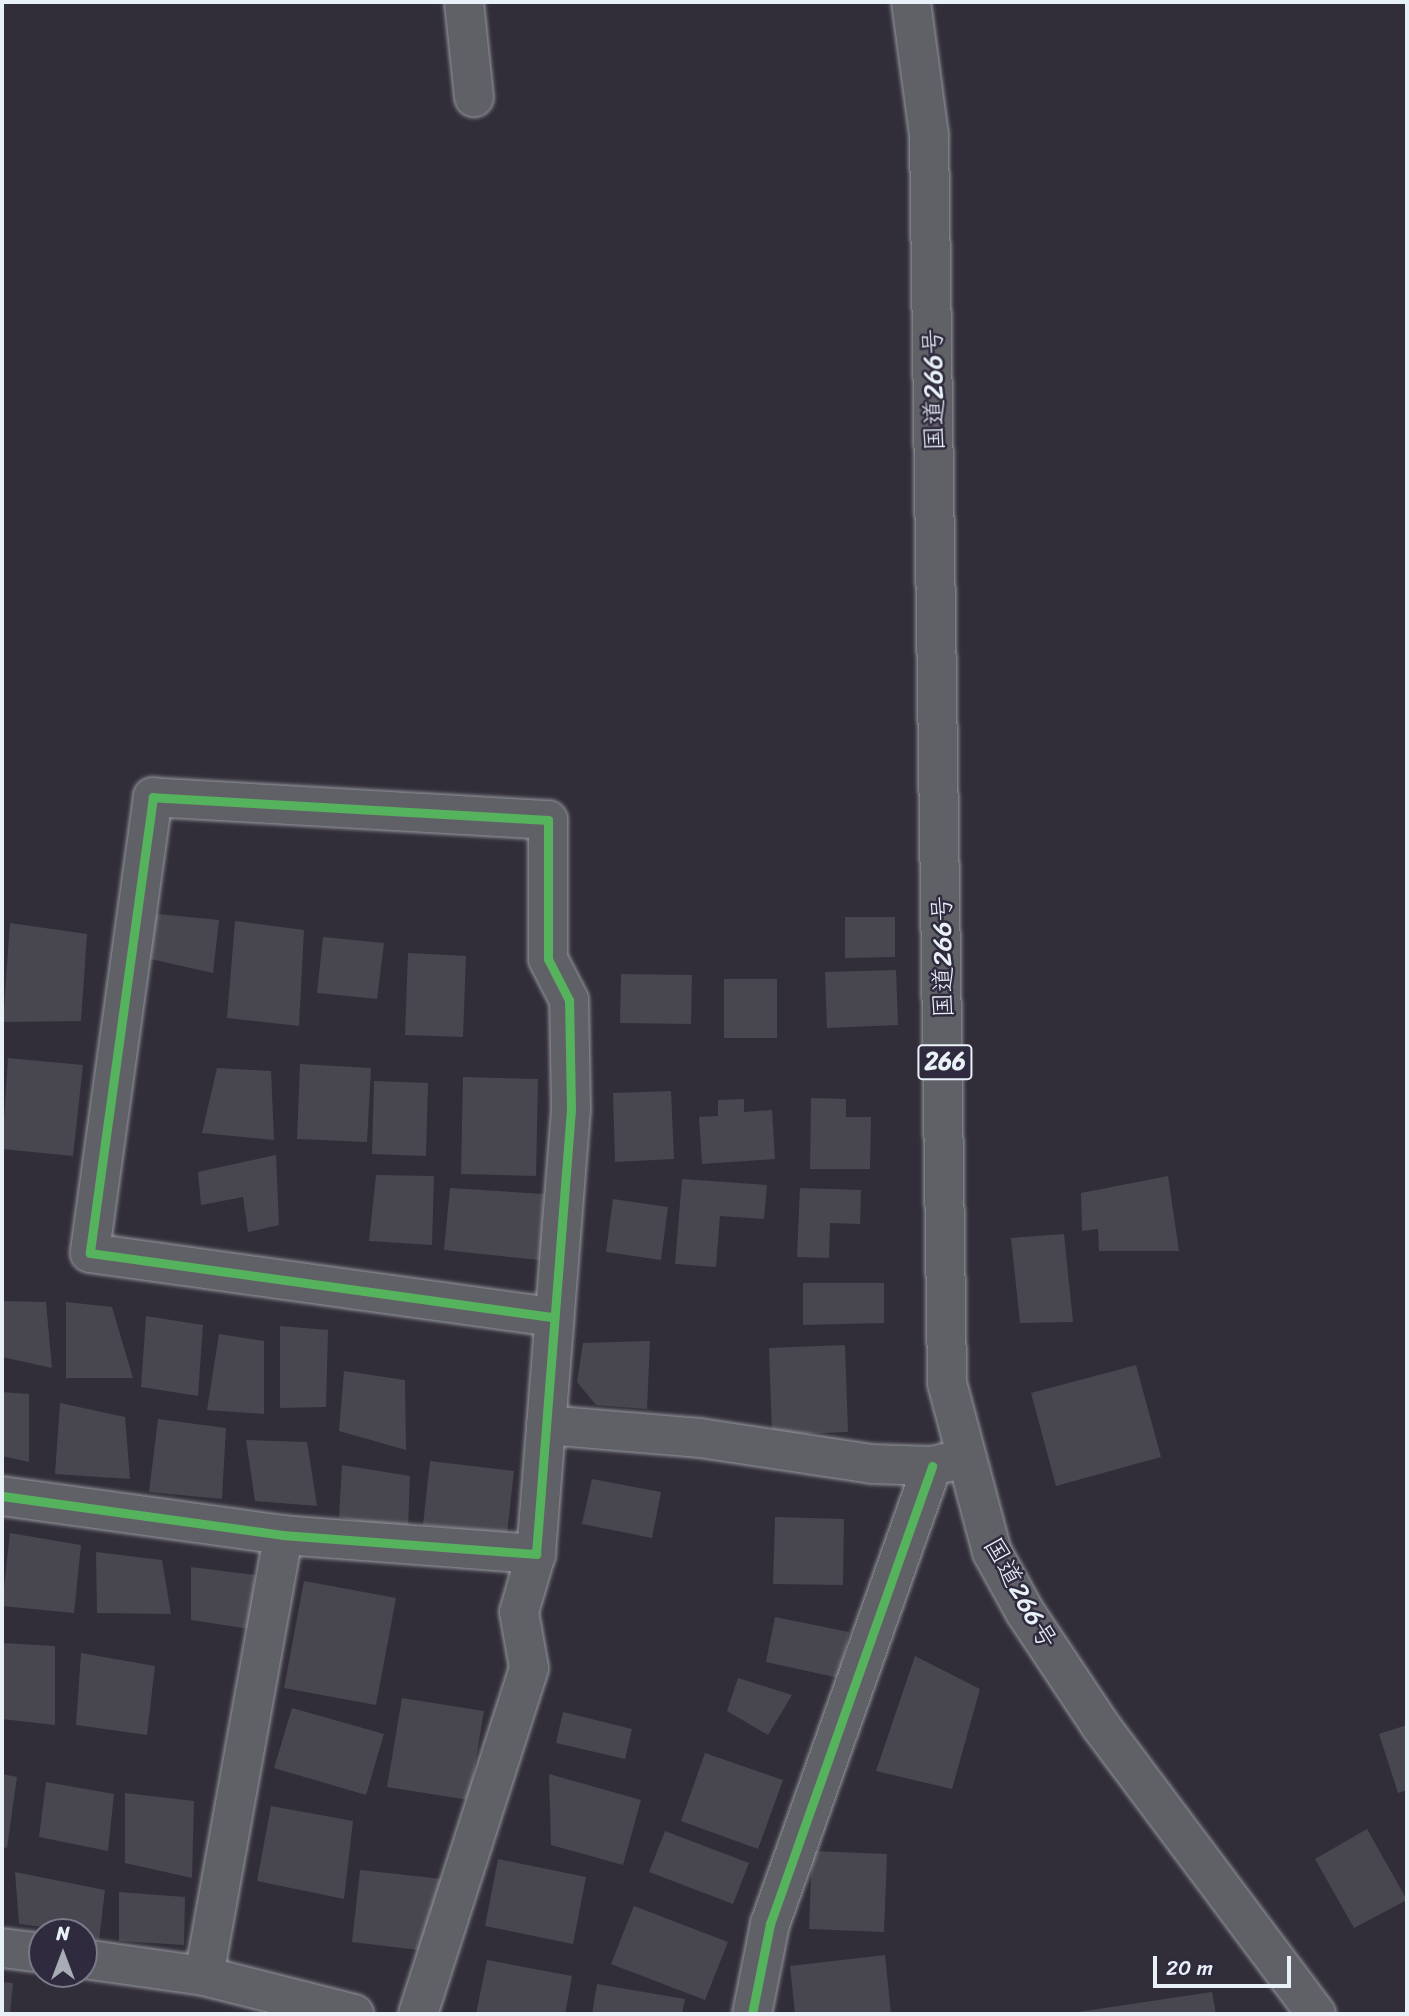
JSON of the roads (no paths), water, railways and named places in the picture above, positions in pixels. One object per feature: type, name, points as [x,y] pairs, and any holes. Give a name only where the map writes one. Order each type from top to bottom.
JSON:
[{"type":"main road","points":[[464,2],[474,97]]},
{"type":"main road","name":"国道266号","points":[[911,2],[929,136],[948,1463],[1025,1612],[1100,1724],[1316,2014]]},
{"type":"main road","points":[[418,2014],[529,1668],[519,1612],[536,1554],[551,1317],[571,1110],[569,1000],[548,959],[548,820],[153,797],[90,1253],[551,1317]]},
{"type":"main road","points":[[545,1425],[948,1463],[770,1924],[752,2014]]},
{"type":"main road","points":[[2,1496],[283,1535],[536,1554]]},
{"type":"main road","points":[[204,1976],[283,1535]]},
{"type":"main road","points":[[2,1948],[28,1952]]},
{"type":"main road","points":[[98,1961],[204,1976],[354,2014]]}]
